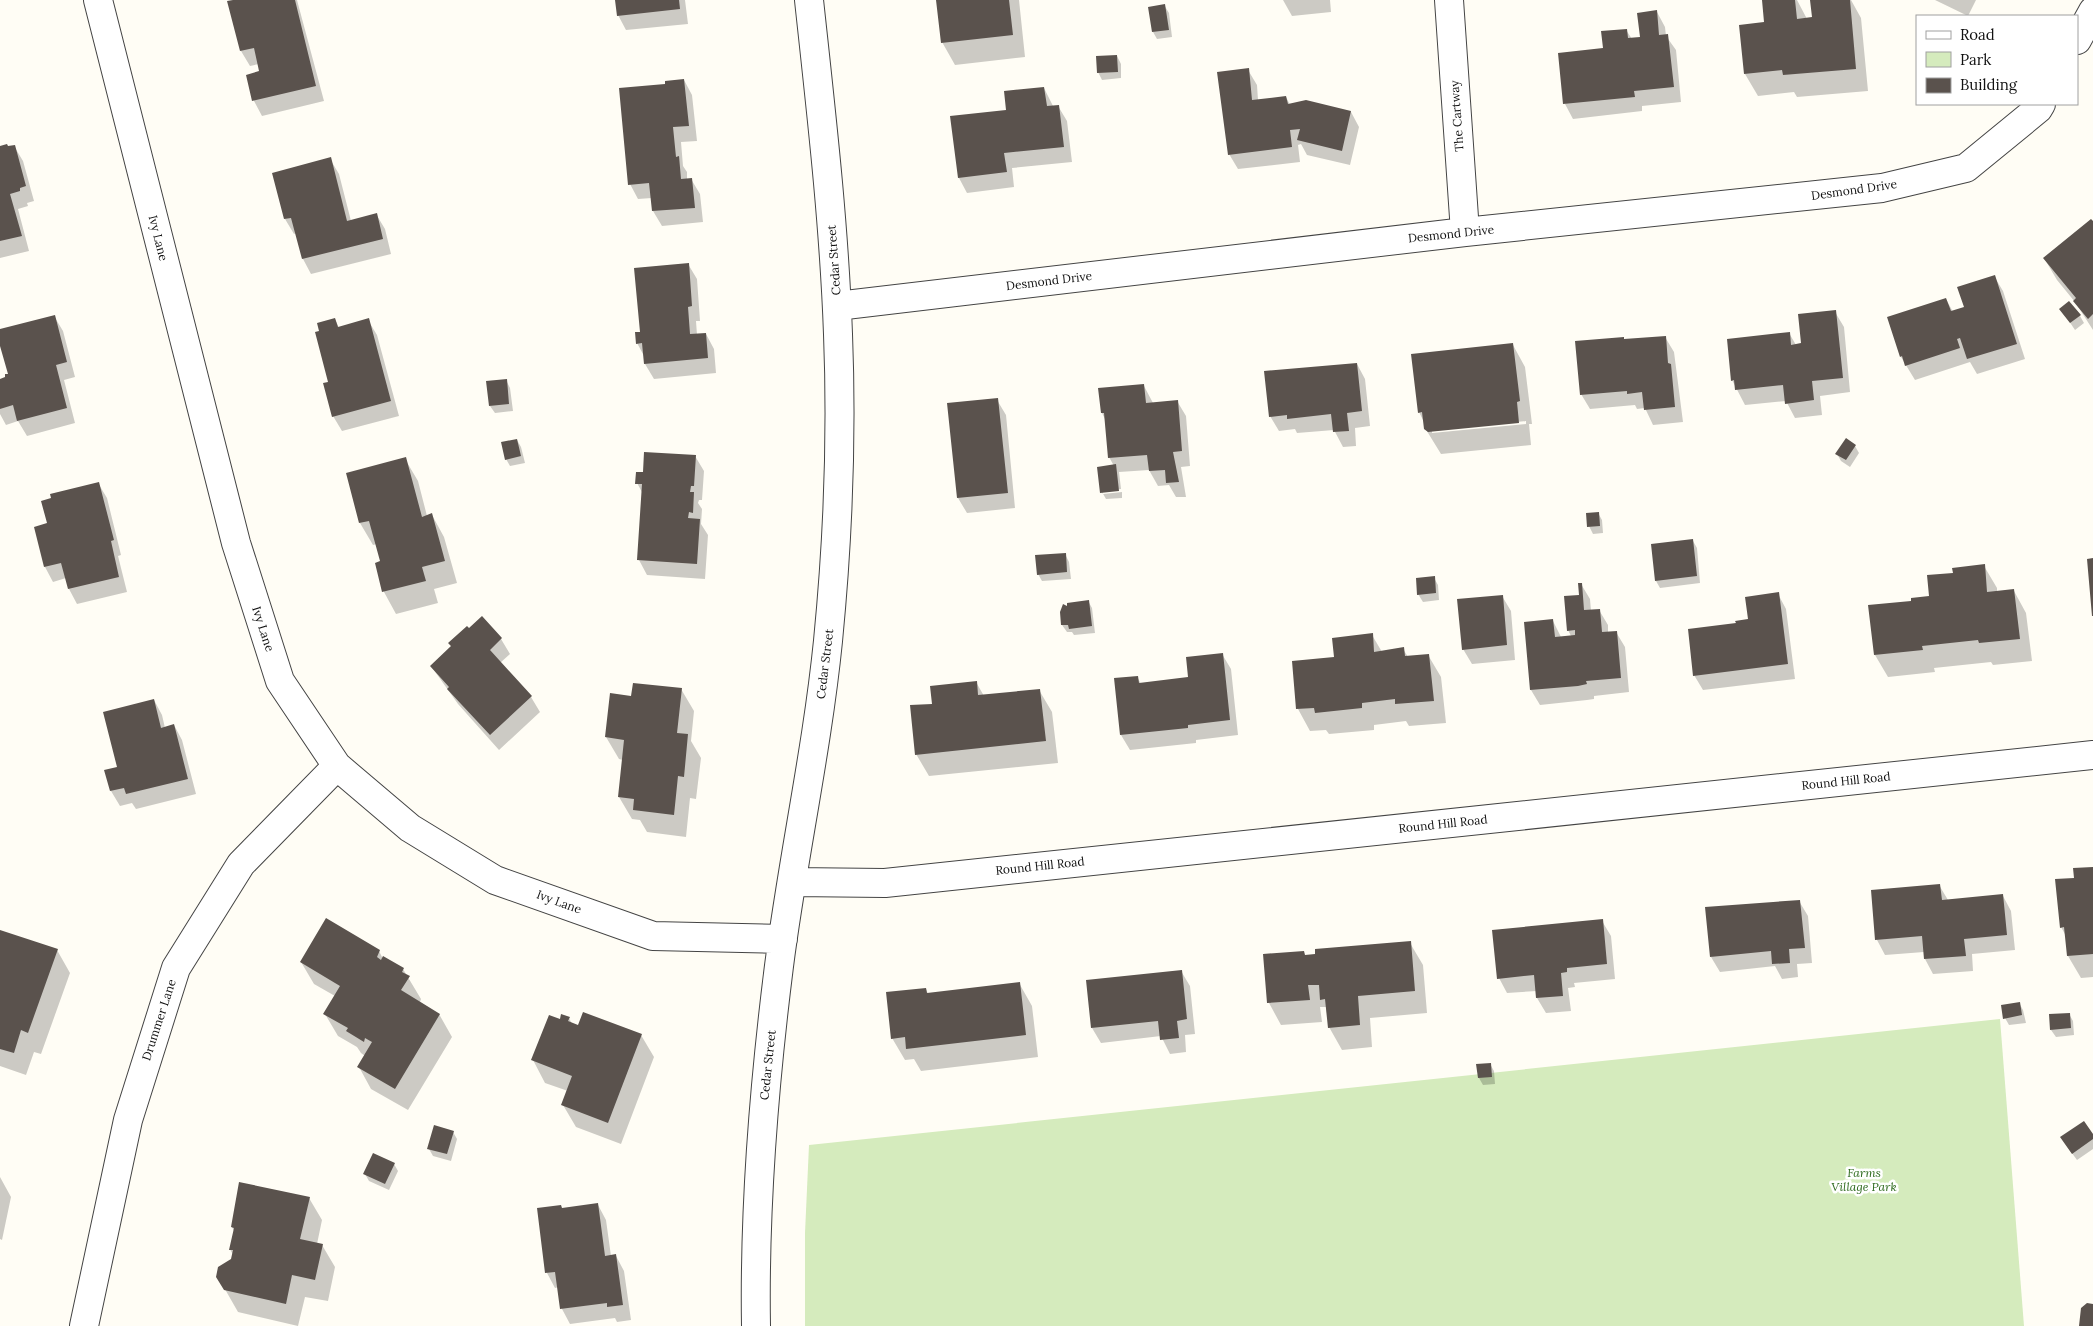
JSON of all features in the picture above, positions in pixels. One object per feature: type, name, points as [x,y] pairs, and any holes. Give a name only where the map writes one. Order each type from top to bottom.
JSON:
[{"type":"street","name":"Ivy Lane","points":[[98,0],[236,544],[280,682],[337,766],[410,828],[495,880],[653,936],[783,939]]},
{"type":"street","name":"Cedar Street","points":[[756,1326],[756,1225],[767,1071],[783,939],[821,700],[834,570],[839,450],[837,306],[832,225],[809,0]]},
{"type":"street","name":"The Cartway","points":[[1449,0],[1465,232]]},
{"type":"street","points":[[2078,38],[2093,11]]},
{"type":"street","name":"Desmond Drive","points":[[837,306],[1465,232],[1882,188],[1966,168],[2038,109],[2040,105]]},
{"type":"street","name":"Round Hill Road","points":[[792,882],[885,883],[2093,755]]},
{"type":"street","name":"Drummer Lane","points":[[84,1326],[128,1120],[176,968],[241,864],[337,766]]},
{"type":"green space","name":"Farms Village Park","points":[[2000,1019],[2024,1326],[805,1326],[805,1233],[809,1145]]},
{"type":"building","points":[[295,0],[316,86],[252,101],[246,75],[259,71],[254,48],[240,51],[227,1]]},
{"type":"building","points":[[615,0],[679,0],[680,9],[617,16]]},
{"type":"building","points":[[936,0],[1009,0],[1013,35],[941,43]]},
{"type":"building","points":[[1762,0],[1795,0],[1797,19],[1812,17],[1810,0],[1850,0],[1856,69],[1783,75],[1782,70],[1744,74],[1739,25],[1764,22]]},
{"type":"building","points":[[1165,4],[1169,30],[1152,32],[1148,7]]},
{"type":"building","points":[[1657,10],[1659,35],[1668,34],[1674,87],[1634,91],[1635,97],[1563,104],[1558,53],[1603,48],[1601,31],[1627,29],[1628,38],[1640,37],[1637,13]]},
{"type":"building","points":[[1117,55],[1118,72],[1097,73],[1096,56]]},
{"type":"building","points":[[1249,68],[1252,100],[1286,96],[1288,104],[1306,100],[1351,111],[1342,151],[1297,140],[1300,129],[1290,130],[1292,147],[1228,155],[1217,72]]},
{"type":"building","points":[[684,79],[689,126],[673,127],[676,157],[679,156],[681,179],[692,178],[695,208],[652,211],[649,183],[628,185],[619,88],[665,84],[665,81]]},
{"type":"building","points":[[1044,87],[1047,106],[1059,105],[1064,147],[1004,153],[1007,172],[958,178],[950,116],[1006,110],[1004,91]]},
{"type":"building","points":[[7,144],[8,146],[15,145],[26,186],[20,188],[20,191],[10,194],[22,236],[0,241],[0,146]]},
{"type":"building","points":[[331,157],[347,221],[377,213],[383,239],[302,259],[291,218],[284,219],[272,173]]},
{"type":"building","points":[[2091,219],[2093,221],[2093,314],[2088,319],[2073,301],[2076,298],[2043,258]]},
{"type":"building","points":[[689,263],[692,306],[688,307],[690,334],[706,333],[708,358],[644,364],[642,343],[636,344],[635,332],[640,332],[634,268]]},
{"type":"building","points":[[1995,275],[2017,344],[1967,359],[1960,338],[1957,339],[1960,348],[1905,366],[1902,356],[1900,357],[1887,317],[1946,298],[1951,311],[1964,307],[1957,287]]},
{"type":"building","points":[[2069,301],[2081,315],[2070,323],[2059,309]]},
{"type":"building","points":[[1836,310],[1843,378],[1812,381],[1814,400],[1785,404],[1783,385],[1735,390],[1734,380],[1731,381],[1727,339],[1790,332],[1791,345],[1801,343],[1798,314]]},
{"type":"building","points":[[55,315],[67,362],[56,365],[67,408],[17,421],[13,405],[0,409],[0,379],[5,377],[5,374],[8,374],[0,346],[0,329]]},
{"type":"building","points":[[335,318],[338,327],[369,318],[391,401],[332,417],[323,383],[328,382],[315,332],[319,331],[317,323]]},
{"type":"building","points":[[1666,336],[1675,407],[1644,410],[1642,392],[1627,394],[1627,391],[1580,395],[1575,341]]},
{"type":"building","points":[[1513,343],[1520,401],[1517,402],[1519,423],[1428,432],[1424,429],[1422,412],[1418,413],[1411,354]]},
{"type":"building","points":[[1357,363],[1362,411],[1347,413],[1349,431],[1333,432],[1331,414],[1287,419],[1287,415],[1269,417],[1264,371]]},
{"type":"building","points":[[507,379],[509,404],[489,406],[486,381]]},
{"type":"building","points":[[1144,384],[1146,403],[1178,400],[1182,451],[1173,452],[1179,482],[1166,483],[1165,470],[1149,471],[1147,455],[1108,458],[1104,413],[1101,413],[1098,388]]},
{"type":"building","points":[[998,398],[1008,493],[957,498],[947,403]]},
{"type":"building","points":[[1846,438],[1856,445],[1846,460],[1835,454]]},
{"type":"building","points":[[517,439],[521,456],[505,460],[501,442]]},
{"type":"building","points":[[644,452],[696,455],[694,486],[691,486],[690,492],[694,492],[693,513],[689,512],[688,518],[700,519],[697,564],[637,560],[642,484],[635,484],[636,472],[643,472]]},
{"type":"building","points":[[406,457],[422,517],[432,513],[445,561],[422,567],[426,581],[382,592],[375,563],[380,561],[369,521],[359,523],[346,473]]},
{"type":"building","points":[[1116,464],[1119,491],[1100,493],[1097,467]]},
{"type":"building","points":[[99,482],[114,540],[111,541],[119,577],[68,589],[61,563],[44,567],[34,527],[47,523],[41,501],[51,498],[50,494]]},
{"type":"building","points":[[1599,512],[1600,526],[1587,527],[1586,513]]},
{"type":"building","points":[[1693,539],[1697,576],[1655,581],[1651,544]]},
{"type":"building","points":[[1066,553],[1067,572],[1037,575],[1035,555]]},
{"type":"building","points":[[2093,558],[2093,616],[2092,616],[2087,559]]},
{"type":"building","points":[[1985,564],[1987,592],[2014,589],[2020,639],[1979,643],[1978,640],[1922,646],[1923,650],[1874,655],[1868,605],[1911,601],[1911,598],[1929,596],[1927,575],[1953,573],[1952,568]]},
{"type":"building","points":[[1435,576],[1436,593],[1417,595],[1416,578]]},
{"type":"building","points":[[1578,583],[1582,583],[1584,610],[1600,609],[1602,632],[1617,631],[1621,678],[1586,681],[1587,684],[1578,686],[1530,690],[1524,622],[1553,619],[1555,637],[1575,635],[1575,630],[1567,631],[1564,596],[1579,595]]},
{"type":"building","points":[[1779,592],[1788,664],[1693,676],[1688,629],[1736,623],[1735,621],[1748,619],[1745,597]]},
{"type":"building","points":[[1503,595],[1507,645],[1462,650],[1457,599]]},
{"type":"building","points":[[1089,600],[1092,626],[1069,629],[1068,625],[1061,625],[1060,612],[1063,604],[1067,606],[1067,603]]},
{"type":"building","points":[[482,616],[502,638],[490,650],[532,696],[490,735],[447,689],[449,687],[430,666],[451,646],[448,643]]},
{"type":"building","points":[[1373,633],[1374,652],[1404,647],[1405,656],[1429,654],[1434,701],[1395,704],[1395,699],[1362,703],[1362,708],[1315,713],[1314,708],[1296,709],[1292,661],[1334,657],[1332,638]]},
{"type":"building","points":[[1223,653],[1230,720],[1188,725],[1188,728],[1120,735],[1114,678],[1138,676],[1139,683],[1188,677],[1186,657]]},
{"type":"building","points":[[977,681],[978,695],[1040,689],[1046,741],[915,755],[910,705],[932,704],[930,686]]},
{"type":"building","points":[[633,683],[682,688],[677,733],[688,734],[684,777],[678,776],[674,815],[633,810],[634,799],[618,797],[624,740],[605,737],[610,693],[631,696]]},
{"type":"building","points":[[154,699],[161,728],[174,724],[188,779],[126,794],[124,788],[110,791],[104,770],[117,767],[103,712]]},
{"type":"building","points":[[2093,867],[2093,954],[2067,956],[2064,927],[2060,928],[2055,879],[2074,878],[2073,868]]},
{"type":"building","points":[[1940,884],[1942,900],[2003,894],[2007,935],[1964,939],[1966,956],[1924,959],[1922,936],[1875,940],[1871,890]]},
{"type":"building","points":[[1800,900],[1805,948],[1789,949],[1790,963],[1772,964],[1771,951],[1710,957],[1705,907]]},
{"type":"building","points":[[326,918],[380,950],[377,957],[381,960],[383,956],[404,968],[402,972],[410,976],[401,990],[440,1014],[395,1089],[357,1067],[372,1042],[365,1038],[364,1042],[346,1031],[348,1028],[323,1014],[340,986],[300,962]]},
{"type":"building","points":[[1603,919],[1607,964],[1567,968],[1567,972],[1561,973],[1563,996],[1536,998],[1534,975],[1497,979],[1492,930]]},
{"type":"building","points":[[0,930],[58,949],[28,1033],[21,1030],[14,1053],[0,1049]]},
{"type":"building","points":[[1411,941],[1415,991],[1358,996],[1360,1025],[1328,1028],[1325,999],[1320,1000],[1319,985],[1308,985],[1310,1000],[1267,1003],[1263,954],[1304,951],[1305,955],[1315,954],[1315,949]]},
{"type":"building","points":[[1182,970],[1187,1019],[1177,1021],[1179,1038],[1160,1040],[1158,1021],[1091,1028],[1086,980]]},
{"type":"building","points":[[1020,982],[1026,1035],[906,1049],[905,1037],[891,1039],[886,992],[926,988],[927,993]]},
{"type":"building","points":[[2020,1002],[2022,1015],[2003,1019],[2001,1005]]},
{"type":"building","points":[[583,1012],[642,1034],[608,1123],[561,1105],[572,1076],[531,1060],[549,1015],[560,1019],[561,1014],[570,1017],[568,1021],[578,1025]]},
{"type":"building","points":[[2070,1013],[2071,1028],[2050,1030],[2049,1014]]},
{"type":"building","points":[[1491,1063],[1492,1077],[1478,1078],[1476,1064]]},
{"type":"building","points":[[2084,1121],[2093,1134],[2093,1139],[2072,1154],[2060,1137]]},
{"type":"building","points":[[434,1125],[454,1131],[447,1154],[427,1149]]},
{"type":"building","points":[[373,1153],[395,1163],[385,1184],[363,1174]]},
{"type":"building","points":[[239,1182],[310,1197],[300,1239],[323,1244],[315,1280],[292,1275],[286,1304],[224,1290],[216,1277],[218,1267],[231,1259],[233,1250],[229,1250],[234,1228],[231,1227]]},
{"type":"building","points":[[598,1203],[605,1256],[616,1254],[623,1305],[607,1307],[607,1303],[560,1309],[555,1272],[545,1273],[537,1208],[561,1205],[562,1208]]},
{"type":"building","points":[[2087,1303],[2093,1304],[2093,1326],[2079,1326],[2081,1308]]}]
